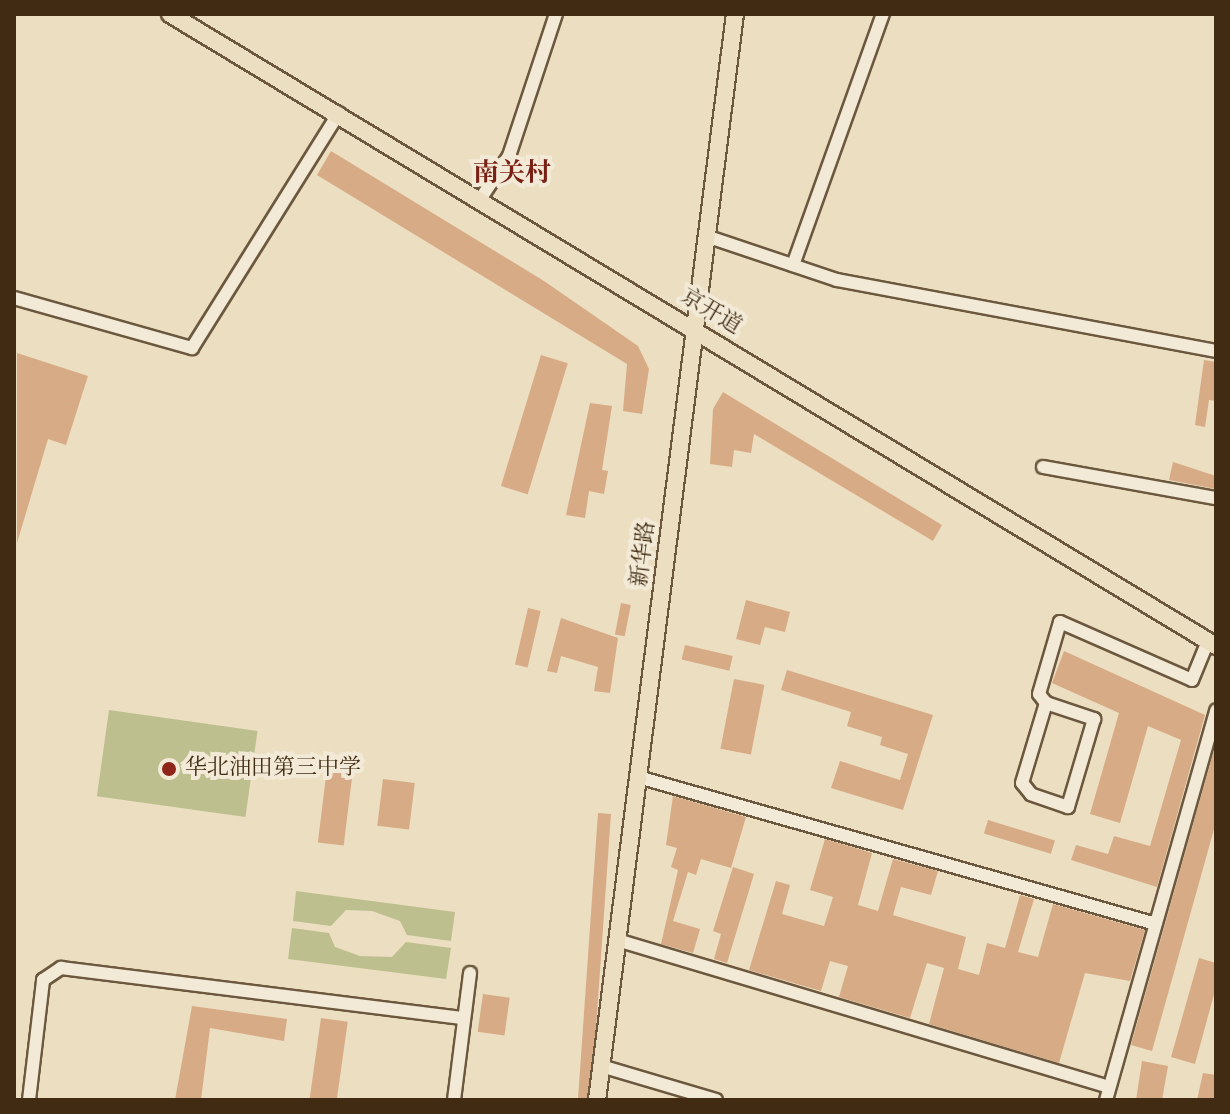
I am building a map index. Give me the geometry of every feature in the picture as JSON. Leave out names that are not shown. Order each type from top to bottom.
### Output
[{"type":"main road","name":"新华路","points":[[597,1100],[735,14]]},
{"type":"main road","name":"京开道","points":[[175,16],[481,198],[1212,643]]},
{"type":"street","points":[[481,198],[509,156],[556,14]]},
{"type":"street","points":[[793,265],[883,14]]},
{"type":"street","points":[[14,298],[192,348],[339,113]]},
{"type":"street","points":[[706,236],[793,265],[964,306],[1216,351]]},
{"type":"street","points":[[1043,467],[1216,498]]},
{"type":"street","points":[[1046,703],[1022,783],[1031,794],[1068,807],[1094,719],[1046,703],[1039,694],[1060,622],[1192,680],[1212,643]]},
{"type":"street","points":[[617,940],[1108,1094],[1216,710]]},
{"type":"street","points":[[638,777],[1156,924]]},
{"type":"street","points":[[29,1100],[43,980],[61,968],[464,1018]]},
{"type":"street","points":[[454,1100],[470,973]]},
{"type":"street","points":[[601,1066],[716,1100]]},
{"type":"green space","points":[[109,710],[258,731],[245,817],[97,796]]},
{"type":"green space","points":[[296,891],[455,912],[451,941],[407,935],[400,921],[372,911],[346,910],[331,926],[293,921]]},
{"type":"green space","points":[[292,928],[329,933],[335,947],[360,956],[392,957],[406,942],[451,948],[446,979],[288,959]]},
{"type":"building","points":[[331,151],[544,281],[638,346],[649,369],[642,414],[623,411],[627,364],[317,175]]},
{"type":"building","points":[[17,353],[88,376],[66,445],[48,439],[17,543]]},
{"type":"building","points":[[541,355],[568,363],[528,494],[501,486]]},
{"type":"building","points":[[1204,360],[1216,362],[1216,401],[1209,400],[1205,427],[1195,425]]},
{"type":"building","points":[[723,392],[942,525],[933,541],[754,434],[751,453],[734,450],[732,467],[710,464],[713,409]]},
{"type":"building","points":[[590,403],[612,406],[602,470],[608,471],[604,494],[589,491],[585,518],[566,515]]},
{"type":"building","points":[[1173,462],[1216,476],[1216,489],[1169,480]]},
{"type":"building","points":[[746,600],[790,612],[785,632],[765,627],[760,645],[736,639]]},
{"type":"building","points":[[621,603],[631,605],[625,636],[615,634]]},
{"type":"building","points":[[528,608],[541,611],[528,667],[515,665]]},
{"type":"building","points":[[561,618],[618,638],[610,693],[594,691],[598,667],[561,656],[557,673],[547,671]]},
{"type":"building","points":[[685,645],[733,656],[729,671],[682,660]]},
{"type":"building","points":[[1064,651],[1205,715],[1157,887],[1071,860],[1076,845],[1108,854],[1114,836],[1150,846],[1181,740],[1148,726],[1120,823],[1090,814],[1119,713],[1052,683]]},
{"type":"building","points":[[787,670],[933,715],[903,810],[831,788],[840,761],[900,780],[908,754],[880,745],[882,737],[847,726],[851,712],[781,690]]},
{"type":"building","points":[[734,679],[764,685],[751,755],[720,749]]},
{"type":"building","points":[[1216,743],[1216,822],[1152,1051],[1131,1045]]},
{"type":"building","points":[[327,768],[353,771],[344,846],[318,842]]},
{"type":"building","points":[[383,779],[415,783],[409,830],[377,826]]},
{"type":"building","points":[[673,796],[746,817],[731,868],[701,859],[696,875],[688,872],[673,921],[700,929],[693,953],[661,944],[678,870],[671,867],[677,848],[666,845]]},
{"type":"building","points":[[598,813],[611,814],[591,1100],[578,1100]]},
{"type":"building","points":[[988,820],[1055,840],[1051,854],[984,833]]},
{"type":"building","points":[[825,839],[872,853],[858,905],[878,911],[893,859],[938,871],[931,895],[901,887],[893,915],[966,937],[958,969],[979,975],[987,943],[1005,948],[1020,895],[1034,899],[1018,952],[1038,957],[1053,904],[1145,930],[1130,981],[1085,973],[1059,1063],[929,1024],[944,968],[927,963],[910,1018],[839,997],[848,966],[830,961],[821,991],[749,970],[776,881],[790,885],[782,914],[824,926],[833,897],[810,890]]},
{"type":"building","points":[[733,867],[754,874],[727,963],[714,959],[721,934],[713,931]]},
{"type":"building","points":[[1199,958],[1216,963],[1216,987],[1195,1064],[1171,1057]]},
{"type":"building","points":[[483,994],[510,998],[504,1035],[478,1032]]},
{"type":"building","points":[[192,1006],[287,1019],[284,1041],[210,1028],[201,1100],[175,1100]]},
{"type":"building","points":[[321,1018],[348,1022],[337,1100],[309,1100]]},
{"type":"building","points":[[1142,1061],[1168,1066],[1162,1100],[1136,1100]]},
{"type":"building","points":[[1203,1073],[1216,1075],[1216,1100],[1197,1100]]},
{"type":"place","name":"华北油田第三中学","points":[[169,769]]},
{"type":"district","name":"南关村","points":[[512,174]]}]
